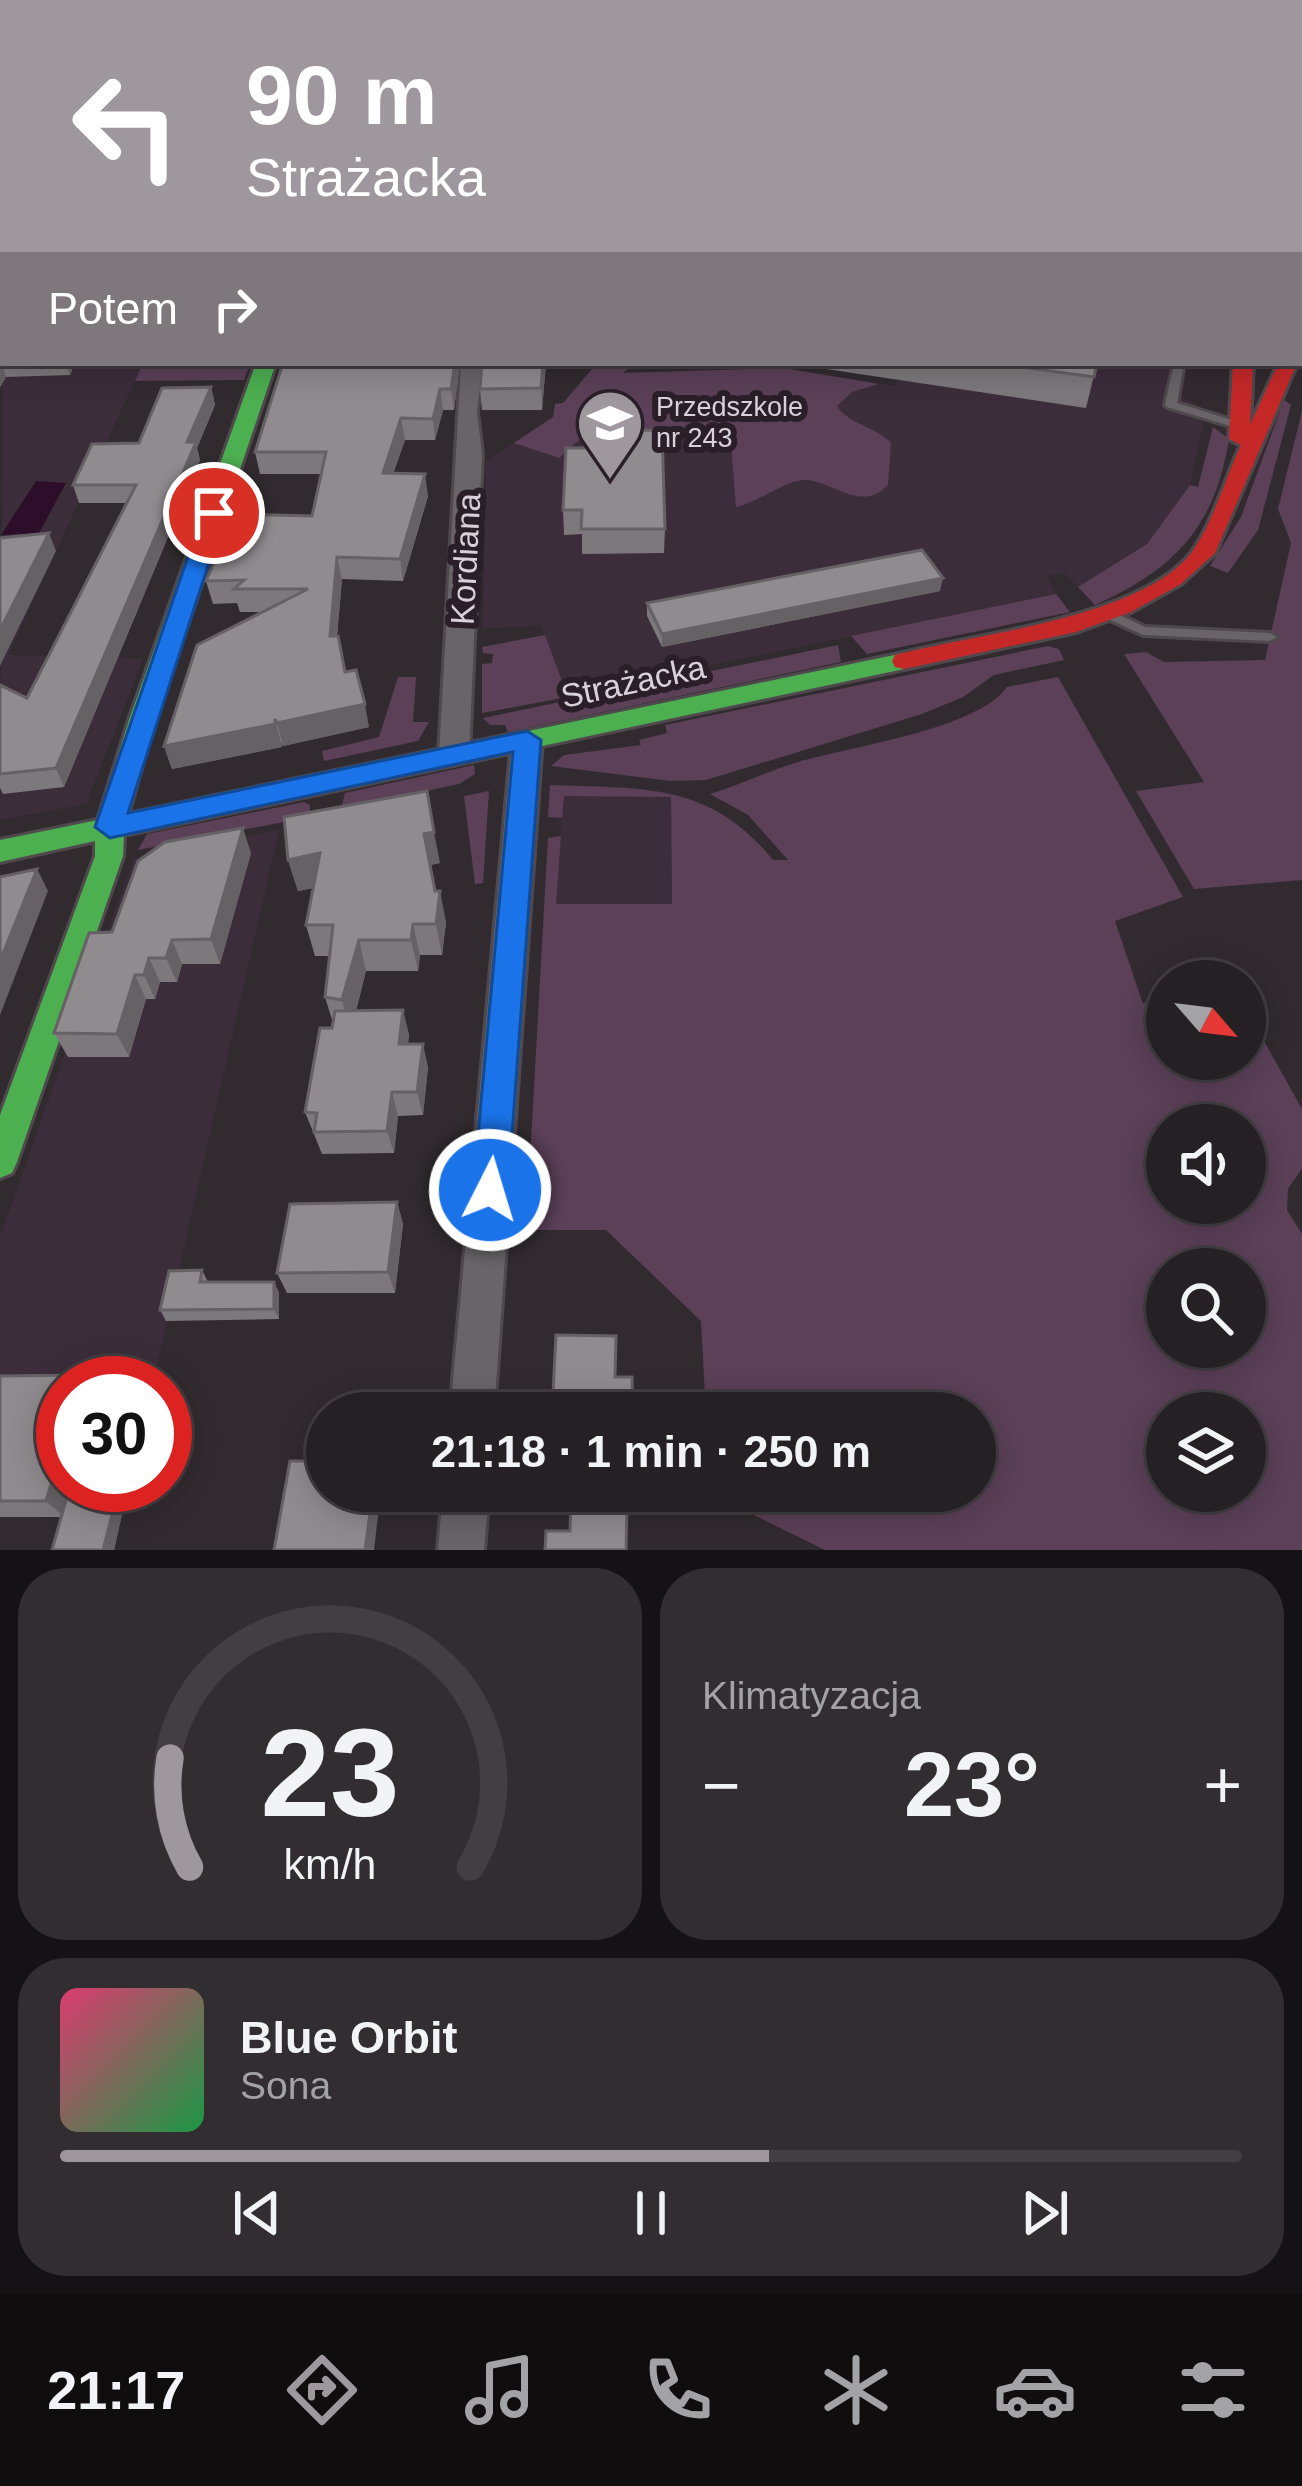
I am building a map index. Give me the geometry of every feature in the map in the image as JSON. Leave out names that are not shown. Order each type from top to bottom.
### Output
[{"type":"street","points":[[0,1162],[110,856],[110,827],[265,366]]},
{"type":"street","name":"Kordiana","points":[[454,755],[472,366]]},
{"type":"street","name":"Strażacka","points":[[0,851],[1109,614],[1180,577],[1204,554],[1230,500],[1250,428],[1247,366]]},
{"type":"street","name":"Strażacka","points":[[1250,428],[1293,367]]},
{"type":"street","points":[[474,1392],[527,740]]},
{"type":"street","points":[[461,1550],[464,1512]]},
{"type":"lane","points":[[1178,366],[1171,405],[1250,428]]},
{"type":"lane","points":[[1109,614],[1143,632],[1270,637]]},
{"type":"shaded area","points":[[2,366],[142,366],[8,655],[143,659],[86,804],[0,820]]},
{"type":"shaded area","points":[[142,366],[249,366],[244,380],[135,381]]},
{"type":"shaded area","points":[[594,366],[632,366],[623,373],[783,368],[879,384],[852,392],[837,406],[891,443],[888,485],[878,493],[859,496],[800,480],[736,507],[731,442],[695,419],[670,450],[611,451],[579,440],[559,458],[514,443],[553,417],[555,404],[563,403]]},
{"type":"shaded area","points":[[904,366],[1187,366],[1182,396],[1206,411],[1190,485],[1147,544],[1078,587],[1064,573],[1047,576],[1056,594],[567,695],[541,625],[483,629],[486,461],[620,373],[783,368],[895,386]]},
{"type":"shaded area","points":[[1284,400],[1291,405],[1258,530],[1228,573],[1210,566],[1241,517]]},
{"type":"shaded area","points":[[1302,411],[1302,880],[1194,889],[1136,791],[1204,782],[1124,654],[1146,652],[1164,662],[1265,660],[1291,543],[1278,509]]},
{"type":"shaded area","points":[[1213,427],[1229,439],[1223,470],[1202,521],[1169,560],[1095,605],[1078,587],[1147,544],[1190,485],[1198,487]]},
{"type":"shaded area","points":[[36,481],[66,483],[39,533],[1,535]]},
{"type":"shaded area","points":[[1056,594],[1070,612],[867,654],[851,636]]},
{"type":"shaded area","points":[[545,635],[568,697],[482,713],[482,664],[492,663],[493,654],[483,653],[482,647]]},
{"type":"shaded area","points":[[838,645],[841,662],[508,732],[505,725],[490,725],[483,718]]},
{"type":"shaded area","points":[[1048,646],[1059,649],[1064,660],[994,675],[963,697],[922,714],[706,780],[671,781],[551,766],[564,755],[641,745],[639,740],[667,733],[665,725]]},
{"type":"shaded area","points":[[398,677],[416,677],[413,722],[429,722],[418,741],[324,761],[322,751],[379,737]]},
{"type":"shaded area","points":[[1058,677],[1183,897],[1115,921],[1143,1004],[1146,1002],[1146,1080],[1266,1080],[1266,1045],[1302,1109],[1302,1168],[1288,1189],[1287,1210],[1302,1234],[1302,1550],[825,1550],[747,1512],[996,1512],[996,1392],[705,1392],[701,1321],[606,1230],[526,1230],[548,838],[561,836],[556,904],[672,904],[671,797],[564,796],[562,818],[548,817],[550,785],[672,794],[724,816],[773,860],[788,860],[748,815],[710,794],[798,762],[942,725],[992,702],[1007,687]]},
{"type":"shaded area","points":[[474,765],[475,774],[459,784],[341,809],[345,793]]},
{"type":"shaded area","points":[[489,791],[483,883],[475,884],[464,796]]},
{"type":"shaded area","points":[[563,796],[671,796],[672,904],[556,904]]},
{"type":"shaded area","points":[[304,802],[310,805],[310,817],[138,850],[147,834]]},
{"type":"shaded area","points":[[279,830],[159,1356],[36,1356],[36,1389],[0,1396],[0,1237],[134,858]]},
{"type":"building","points":[[282,366],[455,366],[451,389],[440,389],[433,419],[401,418],[383,473],[425,474],[400,559],[337,557],[330,636],[338,636],[345,672],[356,670],[365,704],[277,723],[275,719],[275,724],[164,746],[197,645],[308,589],[234,589],[244,580],[206,581],[235,514],[312,516],[326,452],[255,452]]},
{"type":"building","points":[[482,366],[543,366],[541,388],[480,389]]},
{"type":"building","points":[[1015,366],[1096,366],[1094,377]]},
{"type":"building","points":[[211,387],[187,442],[196,442],[56,768],[0,774],[0,685],[27,698],[136,485],[73,485],[92,444],[139,443],[162,388]]},
{"type":"building","points":[[662,430],[665,529],[581,529],[582,510],[563,510],[566,448],[585,448],[586,431]]},
{"type":"building","points":[[49,533],[0,630],[0,538]]},
{"type":"building","points":[[922,550],[943,578],[662,634],[647,603]]},
{"type":"building","points":[[427,791],[434,832],[424,834],[435,891],[440,891],[436,924],[413,924],[411,940],[359,940],[342,1000],[325,997],[333,925],[306,925],[320,853],[288,860],[284,817]]},
{"type":"building","points":[[243,828],[211,939],[172,940],[166,958],[149,958],[144,975],[135,975],[117,1034],[54,1033],[89,933],[112,932],[138,861],[165,842]]},
{"type":"building","points":[[37,869],[0,961],[0,877]]},
{"type":"building","points":[[403,1010],[399,1044],[423,1044],[417,1092],[392,1092],[387,1131],[314,1132],[317,1113],[305,1112],[320,1028],[332,1028],[335,1011]]},
{"type":"building","points":[[397,1202],[388,1272],[277,1273],[290,1204]]},
{"type":"building","points":[[202,1270],[200,1282],[274,1282],[274,1309],[160,1310],[169,1271]]},
{"type":"building","points":[[556,1335],[616,1336],[615,1377],[632,1377],[632,1392],[553,1392]]},
{"type":"building","points":[[0,1376],[36,1376],[36,1501],[0,1501]]},
{"type":"building","points":[[290,1461],[306,1461],[306,1512],[370,1512],[365,1550],[274,1550]]},
{"type":"building","points":[[63,1512],[113,1512],[103,1550],[52,1550]]},
{"type":"building","points":[[571,1512],[627,1512],[626,1550],[545,1550],[546,1531],[570,1531]]},
{"type":"traffic: fast","points":[[0,1162],[109,856],[110,827],[142,720],[265,366]]},
{"type":"traffic: fast","points":[[0,851],[904,661]]},
{"type":"traffic: jam","points":[[1239,439],[1243,366]]},
{"type":"traffic: jam","points":[[904,661],[1067,627],[1123,607],[1173,579],[1204,553],[1285,368]]},
{"type":"place","name":"Przedszkole nr 243","points":[[610,482]]},
{"type":"route","points":[[214,513],[110,827],[527,740],[490,1190]]}]
